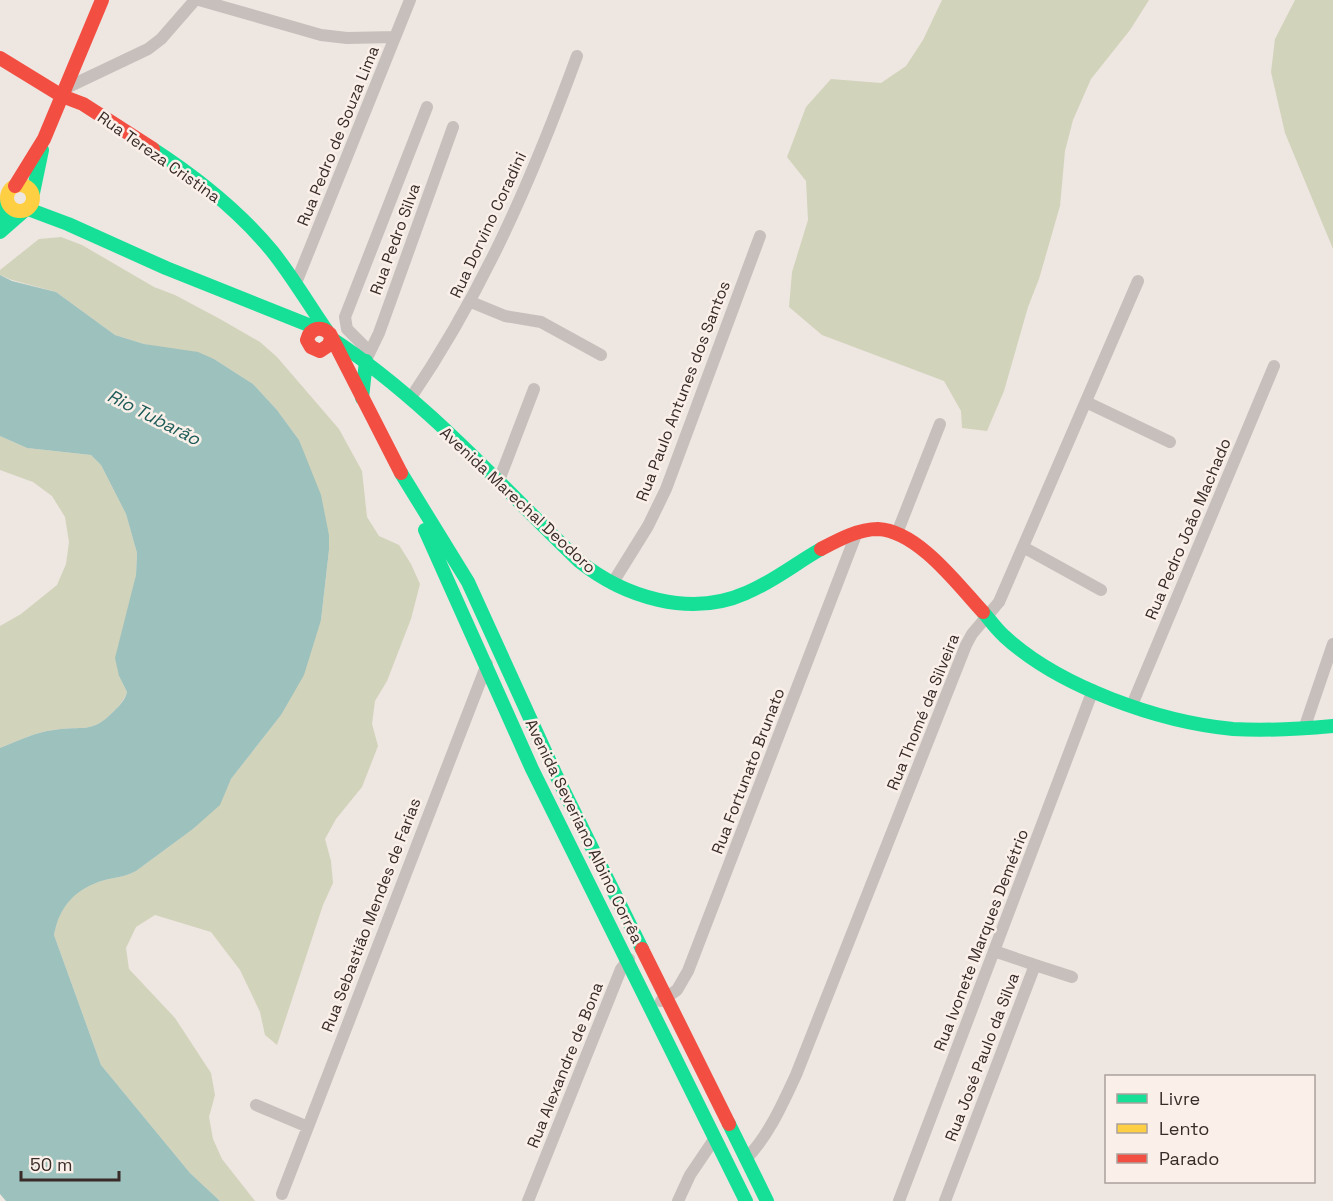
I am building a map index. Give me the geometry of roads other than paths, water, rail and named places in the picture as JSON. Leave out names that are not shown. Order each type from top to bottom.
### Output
[{"type":"main road","points":[[3,229],[30,202],[44,139],[102,0]]},
{"type":"main road","name":"Rua Tereza Cristina","points":[[0,58],[64,92],[199,182],[253,230],[272,251],[296,284],[325,332]]},
{"type":"main road","points":[[3,229],[7,191],[44,139]]},
{"type":"main road","points":[[7,191],[19,184],[27,187],[30,202]]},
{"type":"main road","points":[[7,191],[16,210],[30,202]]},
{"type":"main road","name":"Avenida Marechal Deodoro","points":[[30,202],[68,224],[133,254],[325,332],[366,361],[410,399],[579,561],[612,584],[656,599],[693,603],[721,601],[743,595],[762,586],[813,554],[857,532],[885,529],[897,533],[927,554],[986,618],[1030,657],[1093,690],[1179,720],[1219,727],[1304,729],[1333,726]]},
{"type":"main road","name":"Avenida Marechal Deodoro","points":[[258,304],[311,347]]},
{"type":"main road","points":[[310,332],[325,332],[329,345],[324,350],[317,351],[311,347],[308,336],[310,332]]},
{"type":"main road","name":"Avenida Severiano Albino Corrêa","points":[[325,332],[396,464],[461,569],[567,800],[766,1201]]},
{"type":"main road","name":"Avenida Severiano Albino Corrêa","points":[[311,347],[362,401]]},
{"type":"main road","points":[[362,401],[366,361]]},
{"type":"main road","name":"Avenida Severiano Albino Corrêa","points":[[396,464],[550,807],[746,1201]]},
{"type":"main road","points":[[550,807],[567,800]]},
{"type":"main road","points":[[715,1138],[746,1159]]},
{"type":"street","points":[[64,92],[148,49],[161,39],[197,0],[321,35],[347,38],[395,38]]},
{"type":"street","name":"Rua Pedro de Souza Lima","points":[[296,284],[410,0]]},
{"type":"street","name":"Rua Dorvino Coradini","points":[[410,399],[440,355],[471,302],[528,184],[577,56]]},
{"type":"street","points":[[366,361],[364,346],[346,328],[345,317],[427,107]]},
{"type":"street","name":"Rua Pedro Silva","points":[[366,361],[379,333],[453,127]]},
{"type":"street","name":"Rua Paulo Antunes dos Santos","points":[[612,584],[648,526],[666,489],[760,236]]},
{"type":"street","name":"Rua Thomé da Silveira","points":[[746,1159],[759,1145],[771,1126],[796,1075],[966,645],[972,634],[999,602],[1138,281]]},
{"type":"street","points":[[471,302],[505,316],[542,322],[602,355]]},
{"type":"street","name":"Rua Pedro João Machado","points":[[1132,705],[1274,366]]},
{"type":"street","points":[[498,483],[534,389]]},
{"type":"street","points":[[1086,402],[1170,442]]},
{"type":"street","points":[[897,533],[940,424]]},
{"type":"street","name":"Rua Fortunato Brunato","points":[[649,1007],[677,990],[688,971],[857,532]]},
{"type":"street","points":[[1023,547],[1101,590]]},
{"type":"street","points":[[1304,729],[1333,644]]},
{"type":"street","points":[[485,665],[501,657]]},
{"type":"street","name":"Rua Sebastião Mendes de Farias","points":[[282,1194],[485,665]]},
{"type":"street","name":"Rua Ivonete Marques Demétrio","points":[[899,1201],[1093,690]]},
{"type":"street","points":[[626,960],[642,950]]},
{"type":"street","name":"Rua José Paulo da Silva","points":[[945,1201],[1035,965],[994,951]]},
{"type":"street","name":"Rua Alexandre de Bona","points":[[528,1201],[626,960]]},
{"type":"street","points":[[1035,965],[1072,977]]},
{"type":"street","points":[[256,1105],[308,1127]]},
{"type":"street","points":[[678,1201],[690,1175],[715,1138]]},
{"type":"water","name":"Rio Tubarão","points":[[0,275],[12,281],[56,292],[115,335],[144,344],[198,352],[214,359],[253,384],[277,410],[299,440],[321,495],[329,535],[329,550],[321,620],[304,675],[281,715],[231,779],[220,805],[193,829],[136,871],[95,883],[77,893],[60,915],[54,935],[101,1065],[190,1173],[220,1201],[6,1201],[0,1194],[0,748],[47,731],[92,726],[106,719],[125,698],[127,692],[119,676],[115,658],[136,575],[137,553],[126,514],[101,465],[91,455],[27,448],[0,436]]}]
